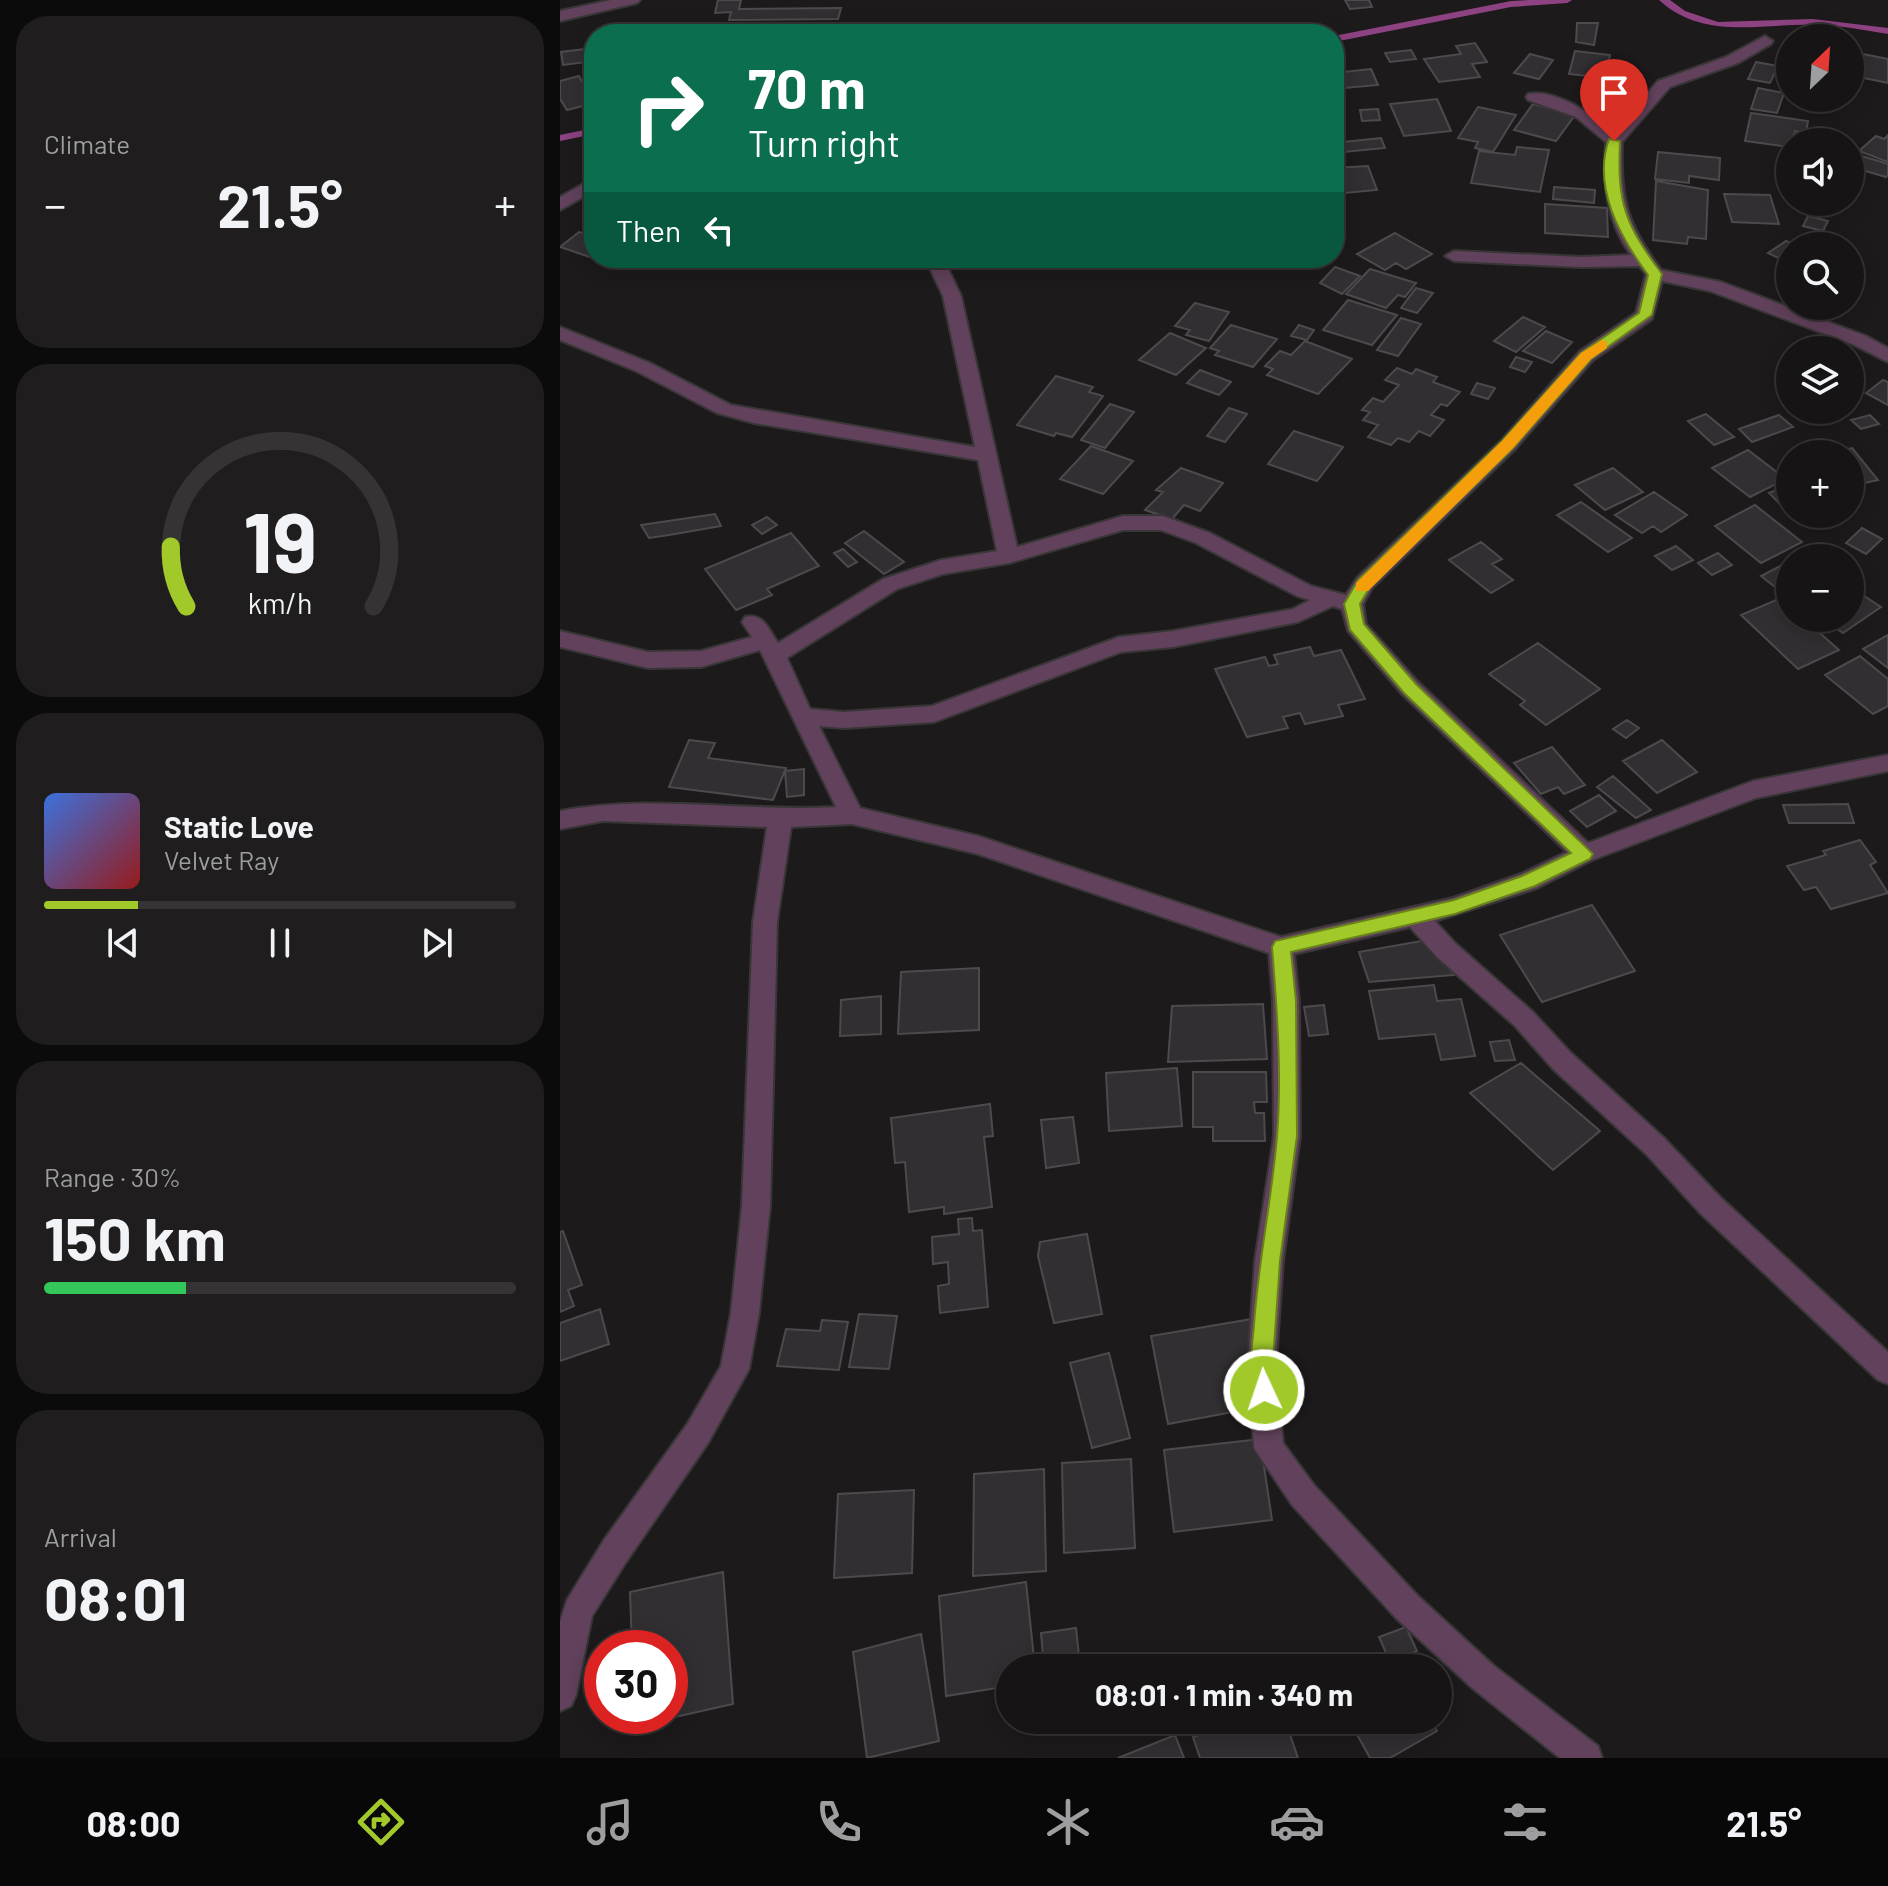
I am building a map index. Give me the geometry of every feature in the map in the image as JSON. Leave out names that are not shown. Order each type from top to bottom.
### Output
[{"type":"street","points":[[560,16],[632,0]]},
{"type":"street","points":[[803,717],[844,720],[934,714],[1119,645],[1173,639],[1298,615],[1342,601],[1508,445],[1586,356],[1645,315],[1650,267],[1633,245],[1617,212],[1612,177],[1614,141],[1664,84],[1732,60],[1765,41]]},
{"type":"street","points":[[1534,97],[1582,113],[1614,141]]},
{"type":"street","points":[[560,205],[584,189]]},
{"type":"street","points":[[1454,256],[1650,267],[1715,286],[1859,340],[1888,356]]},
{"type":"street","points":[[939,268],[952,296],[1009,556]]},
{"type":"street","points":[[560,333],[643,367],[724,409],[754,417],[794,421],[988,455]]},
{"type":"street","points":[[560,639],[648,660],[701,659],[848,608],[890,584],[941,567],[1009,556],[1123,523],[1163,523],[1203,538],[1304,591],[1342,601],[1356,626],[1410,688],[1584,854]]},
{"type":"street","points":[[764,639],[852,815]]},
{"type":"street","points":[[560,820],[603,812],[780,819],[852,815],[978,845],[1281,947],[1455,907],[1529,881],[1584,854],[1753,790],[1888,763]]},
{"type":"street","points":[[560,1695],[578,1611],[615,1551],[698,1433],[735,1369],[745,1313],[756,1206],[765,922],[780,819]]},
{"type":"street","points":[[1415,916],[1446,950],[1524,1019],[1562,1061],[1655,1146],[1710,1205],[1888,1371]]},
{"type":"street","points":[[1281,947],[1286,1001],[1287,1136],[1269,1261],[1262,1361],[1269,1448],[1303,1495],[1407,1607],[1482,1676],[1586,1758]]},
{"type":"building","points":[[718,0],[741,0],[739,9],[841,8],[838,19],[729,20],[731,12],[715,13]]},
{"type":"building","points":[[1345,0],[1369,0],[1372,7],[1350,9]]},
{"type":"building","points":[[1577,23],[1598,23],[1594,45],[1576,42]]},
{"type":"building","points":[[1475,43],[1487,62],[1472,64],[1480,77],[1439,82],[1424,59],[1461,54],[1456,46]]},
{"type":"building","points":[[584,49],[584,62],[563,65],[561,52]]},
{"type":"building","points":[[1411,50],[1416,59],[1390,62],[1385,53]]},
{"type":"building","points":[[1575,51],[1610,55],[1605,78],[1569,74]]},
{"type":"building","points":[[1530,54],[1553,60],[1539,79],[1514,73]]},
{"type":"building","points":[[1864,54],[1888,59],[1888,83],[1864,78]]},
{"type":"building","points":[[1756,62],[1776,66],[1770,83],[1748,79]]},
{"type":"building","points":[[1371,69],[1378,85],[1344,88],[1344,72]]},
{"type":"building","points":[[579,76],[584,85],[584,106],[567,110],[560,99],[560,81]]},
{"type":"building","points":[[1758,88],[1776,91],[1777,113],[1751,109]]},
{"type":"building","points":[[1587,94],[1630,99],[1627,108],[1585,103]]},
{"type":"building","points":[[1437,99],[1451,131],[1404,136],[1390,104]]},
{"type":"building","points":[[1533,104],[1575,115],[1556,141],[1514,130]]},
{"type":"building","points":[[1478,107],[1516,115],[1493,152],[1475,148],[1478,142],[1458,138]]},
{"type":"building","points":[[1378,109],[1380,120],[1362,121],[1360,110]]},
{"type":"building","points":[[1751,113],[1808,121],[1807,128],[1776,128],[1776,145],[1745,141]]},
{"type":"building","points":[[1888,135],[1888,162],[1864,153],[1864,147],[1876,136],[1884,139]]},
{"type":"building","points":[[1381,138],[1385,148],[1344,152],[1344,142]]},
{"type":"building","points":[[1517,147],[1549,150],[1540,192],[1471,183],[1479,151],[1515,155]]},
{"type":"building","points":[[1658,152],[1720,158],[1719,180],[1689,176],[1689,183],[1655,179]]},
{"type":"building","points":[[1864,157],[1888,164],[1886,177],[1864,171]]},
{"type":"building","points":[[1368,166],[1377,190],[1344,193],[1344,167]]},
{"type":"building","points":[[1656,181],[1708,190],[1706,239],[1688,237],[1687,244],[1653,240]]},
{"type":"building","points":[[1554,187],[1595,190],[1594,203],[1553,199]]},
{"type":"building","points":[[1724,194],[1770,195],[1779,224],[1732,222]]},
{"type":"building","points":[[1545,204],[1607,208],[1608,237],[1545,233]]},
{"type":"building","points":[[1808,216],[1828,221],[1823,231],[1803,226]]},
{"type":"building","points":[[579,232],[584,234],[584,255],[560,247]]},
{"type":"building","points":[[1395,233],[1432,254],[1406,269],[1396,263],[1385,270],[1357,254]]},
{"type":"building","points":[[1334,268],[1360,276],[1342,294],[1320,283]]},
{"type":"building","points":[[1370,269],[1416,283],[1405,297],[1398,295],[1386,308],[1346,294]]},
{"type":"building","points":[[1416,288],[1433,293],[1417,313],[1401,308]]},
{"type":"building","points":[[1348,300],[1397,315],[1372,345],[1323,330]]},
{"type":"building","points":[[1195,303],[1229,312],[1209,341],[1186,335],[1190,330],[1175,326]]},
{"type":"building","points":[[1523,317],[1545,327],[1516,352],[1494,341]]},
{"type":"building","points":[[1401,318],[1421,324],[1398,356],[1377,350]]},
{"type":"building","points":[[1231,325],[1277,339],[1253,367],[1215,355],[1219,351],[1210,348]]},
{"type":"building","points":[[1299,325],[1314,330],[1307,340],[1291,336]]},
{"type":"building","points":[[1546,331],[1572,342],[1552,363],[1523,351]]},
{"type":"building","points":[[1170,333],[1206,348],[1176,375],[1139,360]]},
{"type":"building","points":[[1305,341],[1352,359],[1318,394],[1267,375],[1273,369],[1265,366],[1280,351],[1291,355]]},
{"type":"building","points":[[1516,357],[1532,362],[1525,372],[1510,367]]},
{"type":"building","points":[[1397,368],[1412,374],[1416,369],[1437,377],[1433,382],[1460,392],[1447,406],[1441,404],[1431,415],[1444,420],[1430,436],[1419,431],[1409,442],[1398,438],[1391,445],[1368,437],[1378,425],[1363,420],[1370,412],[1362,410],[1373,398],[1383,402],[1399,385],[1385,380]]},
{"type":"building","points":[[1200,370],[1231,382],[1219,395],[1187,383]]},
{"type":"building","points":[[1056,376],[1093,387],[1089,392],[1103,396],[1072,437],[1056,433],[1054,436],[1017,425]]},
{"type":"building","points":[[1883,380],[1888,382],[1888,405],[1866,393]]},
{"type":"building","points":[[1477,383],[1495,388],[1488,399],[1471,394]]},
{"type":"building","points":[[1110,404],[1134,412],[1105,448],[1081,440]]},
{"type":"building","points":[[1229,408],[1247,414],[1225,442],[1207,436]]},
{"type":"building","points":[[1706,414],[1734,437],[1714,445],[1688,421]]},
{"type":"building","points":[[1870,415],[1879,424],[1861,429],[1855,424],[1864,424],[1864,417]]},
{"type":"building","points":[[1776,416],[1776,424],[1793,427],[1752,442],[1739,429]]},
{"type":"building","points":[[1294,431],[1343,447],[1317,481],[1268,464]]},
{"type":"building","points":[[1091,446],[1133,461],[1103,494],[1060,479]]},
{"type":"building","points":[[1748,450],[1776,471],[1776,484],[1750,497],[1712,468]]},
{"type":"building","points":[[1864,463],[1878,480],[1864,483]]},
{"type":"building","points":[[1181,468],[1223,483],[1200,511],[1184,505],[1172,519],[1145,510],[1163,492],[1156,490]]},
{"type":"building","points":[[1613,468],[1643,492],[1605,510],[1575,485]]},
{"type":"building","points":[[1654,492],[1687,515],[1661,532],[1653,526],[1642,533],[1615,515]]},
{"type":"building","points":[[1581,502],[1632,538],[1608,552],[1557,515]]},
{"type":"building","points":[[1755,505],[1776,522],[1776,528],[1784,528],[1802,542],[1776,544],[1776,555],[1761,563],[1715,526]]},
{"type":"building","points":[[715,514],[721,526],[649,538],[641,525]]},
{"type":"building","points":[[767,517],[777,525],[762,534],[752,525]]},
{"type":"building","points":[[1862,528],[1882,539],[1866,554],[1864,544],[1846,543]]},
{"type":"building","points":[[864,531],[904,562],[884,574],[845,543]]},
{"type":"building","points":[[791,533],[819,566],[767,589],[772,595],[736,610],[705,569]]},
{"type":"building","points":[[1481,542],[1502,559],[1492,564],[1513,580],[1491,593],[1449,560]]},
{"type":"building","points":[[1676,546],[1693,560],[1672,570],[1655,556]]},
{"type":"building","points":[[843,549],[857,562],[848,567],[834,553]]},
{"type":"building","points":[[1718,553],[1732,565],[1712,575],[1698,563]]},
{"type":"building","points":[[1776,568],[1776,588],[1761,576]]},
{"type":"building","points":[[1864,596],[1881,607],[1864,619]]},
{"type":"building","points":[[1776,600],[1776,632],[1819,632],[1839,650],[1798,669],[1741,615]]},
{"type":"building","points":[[1888,635],[1888,668],[1863,649]]},
{"type":"building","points":[[1538,643],[1600,689],[1546,725],[1520,705],[1525,701],[1489,674]]},
{"type":"building","points":[[1310,647],[1314,656],[1341,650],[1365,699],[1338,705],[1343,716],[1305,724],[1300,713],[1283,717],[1288,728],[1247,737],[1215,669],[1265,657],[1269,666],[1278,664],[1274,655]]},
{"type":"building","points":[[1860,656],[1888,679],[1888,706],[1873,714],[1825,675]]},
{"type":"building","points":[[1627,720],[1639,728],[1626,738],[1613,729]]},
{"type":"building","points":[[689,740],[715,743],[708,758],[786,768],[773,800],[669,787]]},
{"type":"building","points":[[1662,740],[1697,772],[1657,793],[1623,761]]},
{"type":"building","points":[[1552,747],[1585,785],[1564,794],[1558,787],[1541,794],[1514,763]]},
{"type":"building","points":[[804,769],[804,795],[787,797],[785,771]]},
{"type":"building","points":[[1613,776],[1651,810],[1636,818],[1597,787]]},
{"type":"building","points":[[1599,795],[1616,811],[1587,827],[1570,811]]},
{"type":"building","points":[[1848,804],[1854,823],[1789,823],[1783,805]]},
{"type":"building","points":[[1860,840],[1876,862],[1870,865],[1888,893],[1831,909],[1816,887],[1804,890],[1787,866],[1826,855],[1823,851]]},
{"type":"building","points":[[1592,905],[1635,971],[1542,1002],[1500,935]]},
{"type":"building","points":[[1427,940],[1454,975],[1369,982],[1359,952]]},
{"type":"building","points":[[979,968],[979,1030],[898,1034],[901,972]]},
{"type":"building","points":[[1434,985],[1437,1001],[1461,999],[1475,1056],[1441,1060],[1435,1034],[1379,1039],[1369,991]]},
{"type":"building","points":[[881,996],[881,1034],[840,1036],[841,1000]]},
{"type":"building","points":[[1263,1004],[1267,1059],[1168,1062],[1172,1006]]},
{"type":"building","points":[[1324,1005],[1328,1034],[1309,1036],[1304,1007]]},
{"type":"building","points":[[1509,1040],[1515,1060],[1495,1061],[1490,1042]]},
{"type":"building","points":[[1521,1063],[1600,1131],[1553,1170],[1470,1093]]},
{"type":"building","points":[[1177,1068],[1182,1126],[1109,1131],[1106,1073]]},
{"type":"building","points":[[1193,1072],[1266,1072],[1267,1102],[1254,1102],[1255,1113],[1264,1113],[1265,1141],[1213,1141],[1213,1127],[1193,1127]]},
{"type":"building","points":[[990,1104],[993,1136],[984,1137],[992,1207],[944,1214],[944,1207],[909,1212],[905,1162],[895,1163],[891,1118]]},
{"type":"building","points":[[1073,1117],[1079,1163],[1046,1168],[1041,1120]]},
{"type":"building","points":[[972,1218],[973,1231],[982,1230],[988,1307],[940,1313],[938,1286],[949,1284],[948,1262],[933,1264],[932,1237],[959,1234],[958,1219]]},
{"type":"building","points":[[563,1231],[582,1285],[568,1290],[574,1306],[560,1312],[560,1232]]},
{"type":"building","points":[[1087,1234],[1102,1314],[1054,1323],[1038,1256],[1040,1242]]},
{"type":"building","points":[[600,1309],[609,1344],[560,1361],[560,1323]]},
{"type":"building","points":[[859,1314],[897,1316],[889,1369],[849,1367]]},
{"type":"building","points":[[1258,1318],[1276,1404],[1168,1424],[1151,1336]]},
{"type":"building","points":[[822,1320],[848,1322],[839,1370],[777,1366],[786,1329],[820,1331]]},
{"type":"building","points":[[1109,1353],[1130,1438],[1092,1448],[1070,1363]]},
{"type":"building","points":[[1260,1439],[1272,1520],[1174,1532],[1164,1450]]},
{"type":"building","points":[[1131,1459],[1135,1548],[1064,1553],[1062,1463]]},
{"type":"building","points":[[1044,1469],[1046,1571],[973,1576],[974,1474]]},
{"type":"building","points":[[914,1490],[912,1573],[834,1578],[838,1494]]},
{"type":"building","points":[[723,1572],[733,1704],[688,1714],[688,1630],[631,1630],[630,1592]]},
{"type":"building","points":[[1026,1582],[1034,1654],[996,1654],[996,1688],[946,1696],[939,1596]]},
{"type":"building","points":[[1406,1627],[1417,1651],[1386,1654],[1379,1637]]},
{"type":"building","points":[[1076,1628],[1079,1654],[1043,1654],[1041,1633]]},
{"type":"building","points":[[921,1634],[939,1741],[867,1758],[853,1652]]},
{"type":"building","points":[[1201,1734],[1290,1734],[1298,1758],[1200,1758],[1193,1737]]},
{"type":"building","points":[[1357,1734],[1432,1734],[1390,1758],[1370,1758]]},
{"type":"building","points":[[1175,1735],[1184,1758],[1118,1758]]},
{"type":"waterway","points":[[1344,37],[1511,4],[1567,0]]},
{"type":"waterway","points":[[1664,0],[1682,13],[1718,24],[1813,22],[1888,31]]},
{"type":"waterway","points":[[560,138],[584,133]]},
{"type":"slow traffic","points":[[1362,587],[1508,445],[1586,356],[1602,345]]},
{"type":"route","points":[[1264,1390],[1262,1361],[1269,1261],[1287,1136],[1286,1001],[1281,947],[1455,907],[1529,881],[1584,854],[1410,688],[1356,626],[1352,604],[1364,583],[1508,445],[1586,356],[1645,315],[1655,274],[1633,245],[1617,212],[1612,177],[1614,141]]}]
